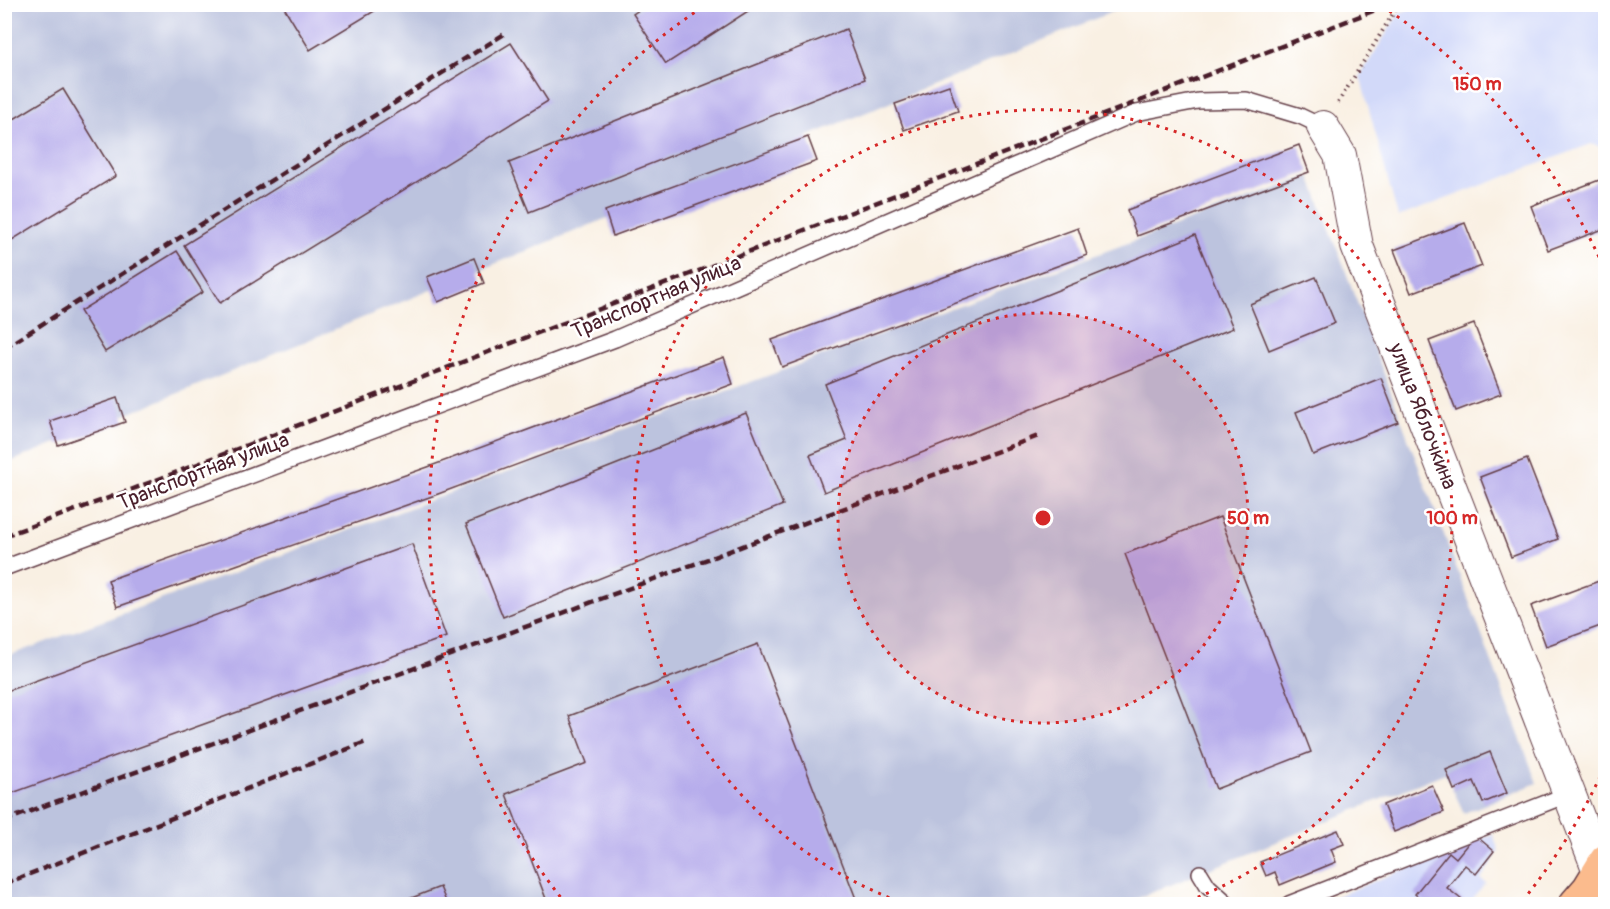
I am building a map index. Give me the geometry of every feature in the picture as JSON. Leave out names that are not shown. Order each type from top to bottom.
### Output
[{"type":"street","name":"улица Яблочкина","points":[[1323,127],[1340,155],[1357,246],[1569,794],[1593,886]]},
{"type":"lane","name":"Транспортная улица","points":[[4,568],[615,339],[1137,113],[1198,101],[1246,100],[1300,116],[1323,127]]},
{"type":"lane","points":[[1289,904],[1569,794]]},
{"type":"lane","points":[[1200,873],[1208,886],[1228,904]]},
{"type":"path","points":[[1323,127],[1399,4]]},
{"type":"shaded area","points":[[1423,4],[1605,5],[1605,148],[1591,144],[1398,217],[1360,76],[1399,13]]},
{"type":"shaded area","points":[[5,5],[1129,5],[5,464]]},
{"type":"shaded area","points":[[1310,176],[1537,783],[1464,813],[1445,773],[1124,904],[5,904],[5,657]]},
{"type":"shaded area","points":[[1493,834],[1499,851],[1481,879],[1486,883],[1469,904],[1317,904]]},
{"type":"building","points":[[282,4],[386,4],[310,50]]},
{"type":"building","points":[[648,4],[759,4],[666,64],[633,14]]},
{"type":"building","points":[[846,29],[865,79],[529,212],[509,163]]},
{"type":"building","points":[[511,43],[548,101],[220,303],[184,245]]},
{"type":"building","points":[[949,85],[958,111],[904,130],[895,104]]},
{"type":"building","points":[[63,89],[116,176],[4,245],[4,125]]},
{"type":"building","points":[[808,137],[817,161],[613,236],[605,211]]},
{"type":"building","points":[[1299,145],[1309,172],[1137,236],[1127,210]]},
{"type":"building","points":[[1602,179],[1606,189],[1606,228],[1548,250],[1531,206]]},
{"type":"building","points":[[1465,223],[1482,266],[1411,293],[1394,250]]},
{"type":"building","points":[[1078,228],[1087,255],[782,367],[772,340]]},
{"type":"building","points":[[1195,235],[1233,328],[824,492],[810,455],[847,440],[825,384]]},
{"type":"building","points":[[177,251],[203,292],[105,352],[80,311]]},
{"type":"building","points":[[474,258],[484,283],[438,302],[427,277]]},
{"type":"building","points":[[1316,277],[1335,323],[1269,350],[1250,304]]},
{"type":"building","points":[[1474,324],[1501,394],[1456,411],[1429,341]]},
{"type":"building","points":[[724,357],[733,384],[438,494],[117,607],[108,580],[428,467]]},
{"type":"building","points":[[1381,378],[1398,422],[1313,455],[1296,412]]},
{"type":"building","points":[[117,398],[125,422],[58,445],[50,421]]},
{"type":"building","points":[[746,413],[783,505],[503,617],[466,524]]},
{"type":"building","points":[[1527,459],[1558,539],[1511,557],[1480,477]]},
{"type":"building","points":[[1220,517],[1311,752],[1216,789],[1125,554]]},
{"type":"building","points":[[412,544],[446,637],[4,796],[4,692]]},
{"type":"building","points":[[1599,581],[1606,597],[1606,624],[1546,646],[1531,606]]},
{"type":"building","points":[[758,644],[858,904],[548,904],[506,794],[587,763],[569,716]]},
{"type":"building","points":[[1490,752],[1507,793],[1483,803],[1474,781],[1454,790],[1446,770]]},
{"type":"building","points":[[1432,785],[1444,812],[1394,832],[1383,805]]},
{"type":"building","points":[[1338,830],[1344,844],[1331,849],[1336,862],[1280,885],[1275,872],[1266,876],[1260,862]]},
{"type":"building","points":[[1475,835],[1494,851],[1476,874],[1465,865],[1447,888],[1467,904],[1428,904],[1415,894],[1449,852],[1456,858]]},
{"type":"building","points":[[440,887],[447,904],[396,904]]},
{"type":"railway","points":[[4,536],[133,489],[1391,4]]},
{"type":"railway","points":[[4,348],[506,33]]},
{"type":"railway","points":[[4,821],[1041,435]]},
{"type":"railway","points":[[4,884],[366,742]]}]
